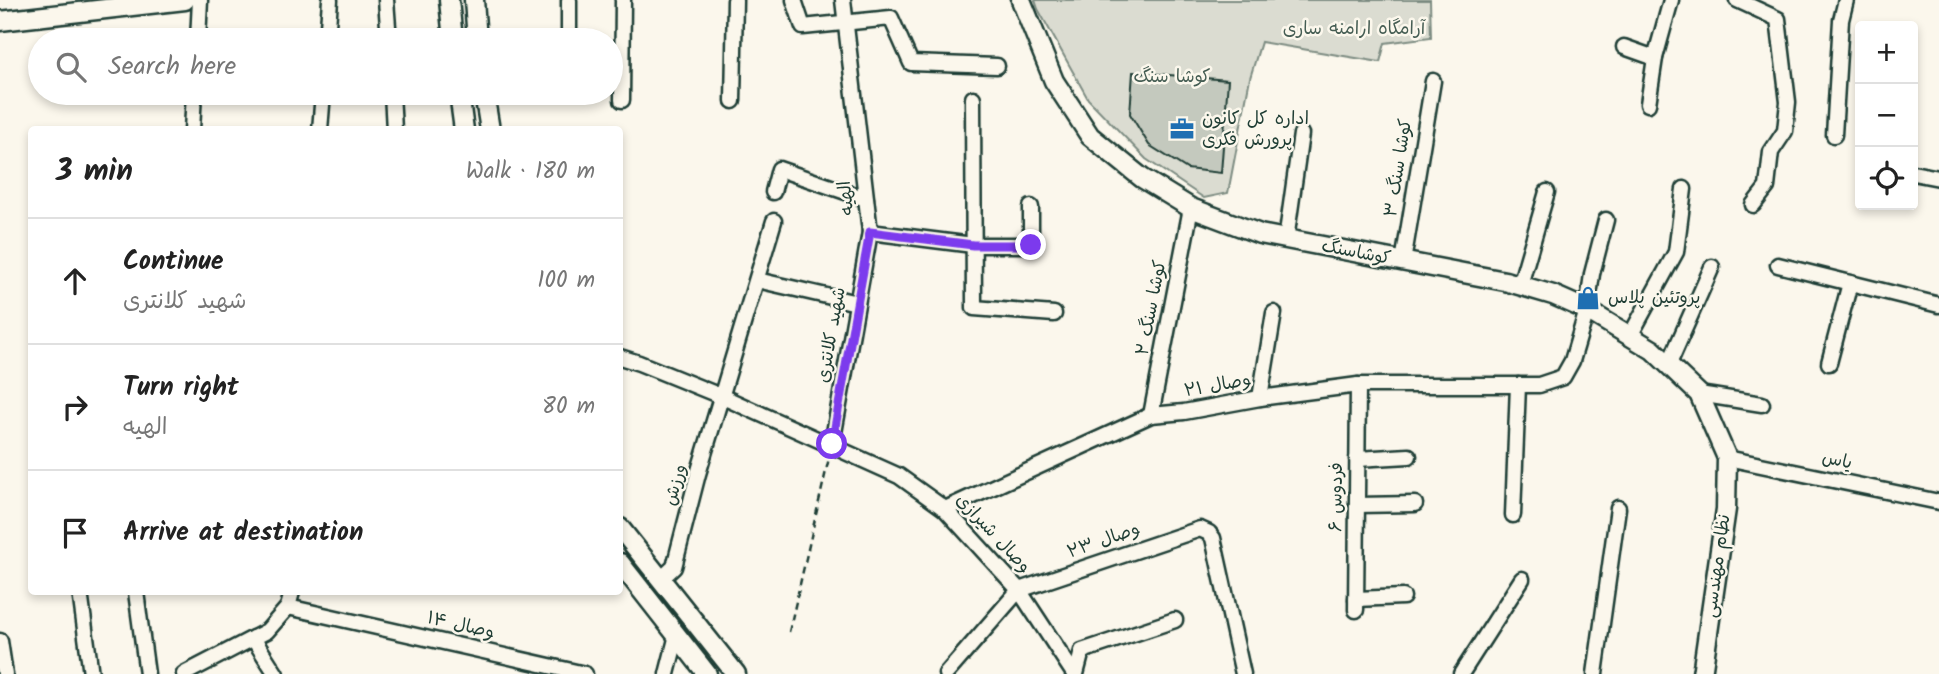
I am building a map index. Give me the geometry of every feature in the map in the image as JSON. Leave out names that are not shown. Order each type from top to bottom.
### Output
[{"type":"main road","points":[[0,21],[184,0]]},
{"type":"main road","points":[[449,0],[452,28]]},
{"type":"main road","points":[[474,0],[476,28]]},
{"type":"main road","name":"کوشاسنگ","points":[[1021,0],[1054,82],[1090,136],[1142,178],[1191,208],[1260,234],[1520,285],[1553,295],[1587,310],[1653,350],[1699,394],[1727,457]]},
{"type":"main road","points":[[461,105],[463,126]]},
{"type":"main road","points":[[486,105],[488,126]]},
{"type":"main road","name":"نظام مهندسی","points":[[1702,674],[1726,509],[1727,457]]},
{"type":"main road","points":[[623,532],[736,674]]},
{"type":"main road","points":[[623,567],[707,674]]},
{"type":"street","points":[[199,28],[200,0]]},
{"type":"street","points":[[328,28],[330,0]]},
{"type":"street","points":[[386,0],[388,28]]},
{"type":"street","points":[[569,0],[569,28]]},
{"type":"street","points":[[623,0],[623,28]]},
{"type":"street","points":[[733,101],[735,0]]},
{"type":"street","points":[[794,0],[803,27],[891,18],[911,63],[997,66]]},
{"type":"street","name":"الهیه","points":[[843,0],[870,232],[973,245],[1031,245],[1031,207]]},
{"type":"street","points":[[1647,104],[1655,58],[1671,0]]},
{"type":"street","points":[[1737,0],[1777,19],[1788,102],[1785,131],[1771,152],[1767,187],[1753,205]]},
{"type":"street","points":[[1834,135],[1841,20],[1846,0]]},
{"type":"street","points":[[1624,47],[1655,58]]},
{"type":"street","name":"کوشا سنگ ۳","points":[[1403,262],[1433,80]]},
{"type":"street","points":[[973,98],[974,308],[1054,314]]},
{"type":"street","points":[[192,126],[193,105]]},
{"type":"street","points":[[320,126],[322,105]]},
{"type":"street","points":[[392,105],[394,126]]},
{"type":"street","points":[[1286,240],[1301,134]]},
{"type":"street","points":[[773,192],[779,169],[866,199]]},
{"type":"street","points":[[1918,174],[1939,178]]},
{"type":"street","points":[[1630,336],[1676,252],[1684,189]]},
{"type":"street","points":[[1520,285],[1547,192]]},
{"type":"street","name":"کوشا سنگ ۲","points":[[1151,415],[1191,208]]},
{"type":"street","points":[[1587,310],[1592,274],[1606,220]]},
{"type":"street","name":"ورزش","points":[[660,580],[674,567],[698,474],[774,221]]},
{"type":"street","name":"شهید کلانتری","points":[[832,444],[870,232]]},
{"type":"street","points":[[1778,265],[1939,305]]},
{"type":"street","points":[[1669,364],[1712,267]]},
{"type":"street","points":[[757,280],[857,303]]},
{"type":"street","points":[[1829,363],[1850,283]]},
{"type":"street","name":"وصال ۲۱","points":[[945,509],[1151,415],[1358,385],[1539,385],[1563,377],[1572,361],[1587,310]]},
{"type":"street","points":[[1260,398],[1275,313]]},
{"type":"street","name":"وصال شیرازی","points":[[623,358],[723,397],[899,476],[945,509],[1019,590],[1075,674]]},
{"type":"street","name":"فردوس ۶","points":[[1358,385],[1356,605],[1403,597]]},
{"type":"street","points":[[1513,515],[1518,385]]},
{"type":"street","points":[[1699,394],[1762,404]]},
{"type":"street","points":[[1357,459],[1409,456]]},
{"type":"street","name":"یاس","points":[[1727,457],[1939,502]]},
{"type":"street","points":[[1357,505],[1415,504]]},
{"type":"street","points":[[1595,674],[1618,508]]},
{"type":"street","name":"وصال ۲۳","points":[[1019,590],[1200,529],[1213,538],[1243,674]]},
{"type":"street","points":[[1461,674],[1522,579]]},
{"type":"street","points":[[946,674],[1019,590]]},
{"type":"street","points":[[80,595],[91,674]]},
{"type":"street","points":[[136,595],[147,674]]},
{"type":"street","points":[[184,674],[267,631],[288,607],[291,595]]},
{"type":"street","name":"وصال ۱۴","points":[[288,607],[585,674]]},
{"type":"street","points":[[1075,674],[1082,651],[1175,620]]},
{"type":"street","points":[[667,674],[677,635]]},
{"type":"street","points":[[253,638],[275,674]]},
{"type":"street","points":[[0,641],[5,674]]},
{"type":"path","points":[[789,632],[832,444]]},
{"type":"green space","name":"کوشا سنگ","points":[[1035,0],[1430,0],[1431,37],[1385,43],[1380,62],[1261,42],[1250,78],[1228,193],[1204,198],[1146,159],[1088,99]]},
{"type":"building","name":"اداره کل کانون پرورش فکری","points":[[1133,72],[1228,80],[1221,173],[1187,169],[1149,145],[1130,114]]},
{"type":"place","name":"اداره کل کانون پرورش فکری","points":[[1182,129]]},
{"type":"place","name":"پروتئین پلاس","points":[[1588,298]]},
{"type":"route","points":[[832,444],[870,232],[973,245],[1031,245]]},
{"type":"park label","name":"آرامگاه ارامنه ساری","points":[[1354,29]]}]
